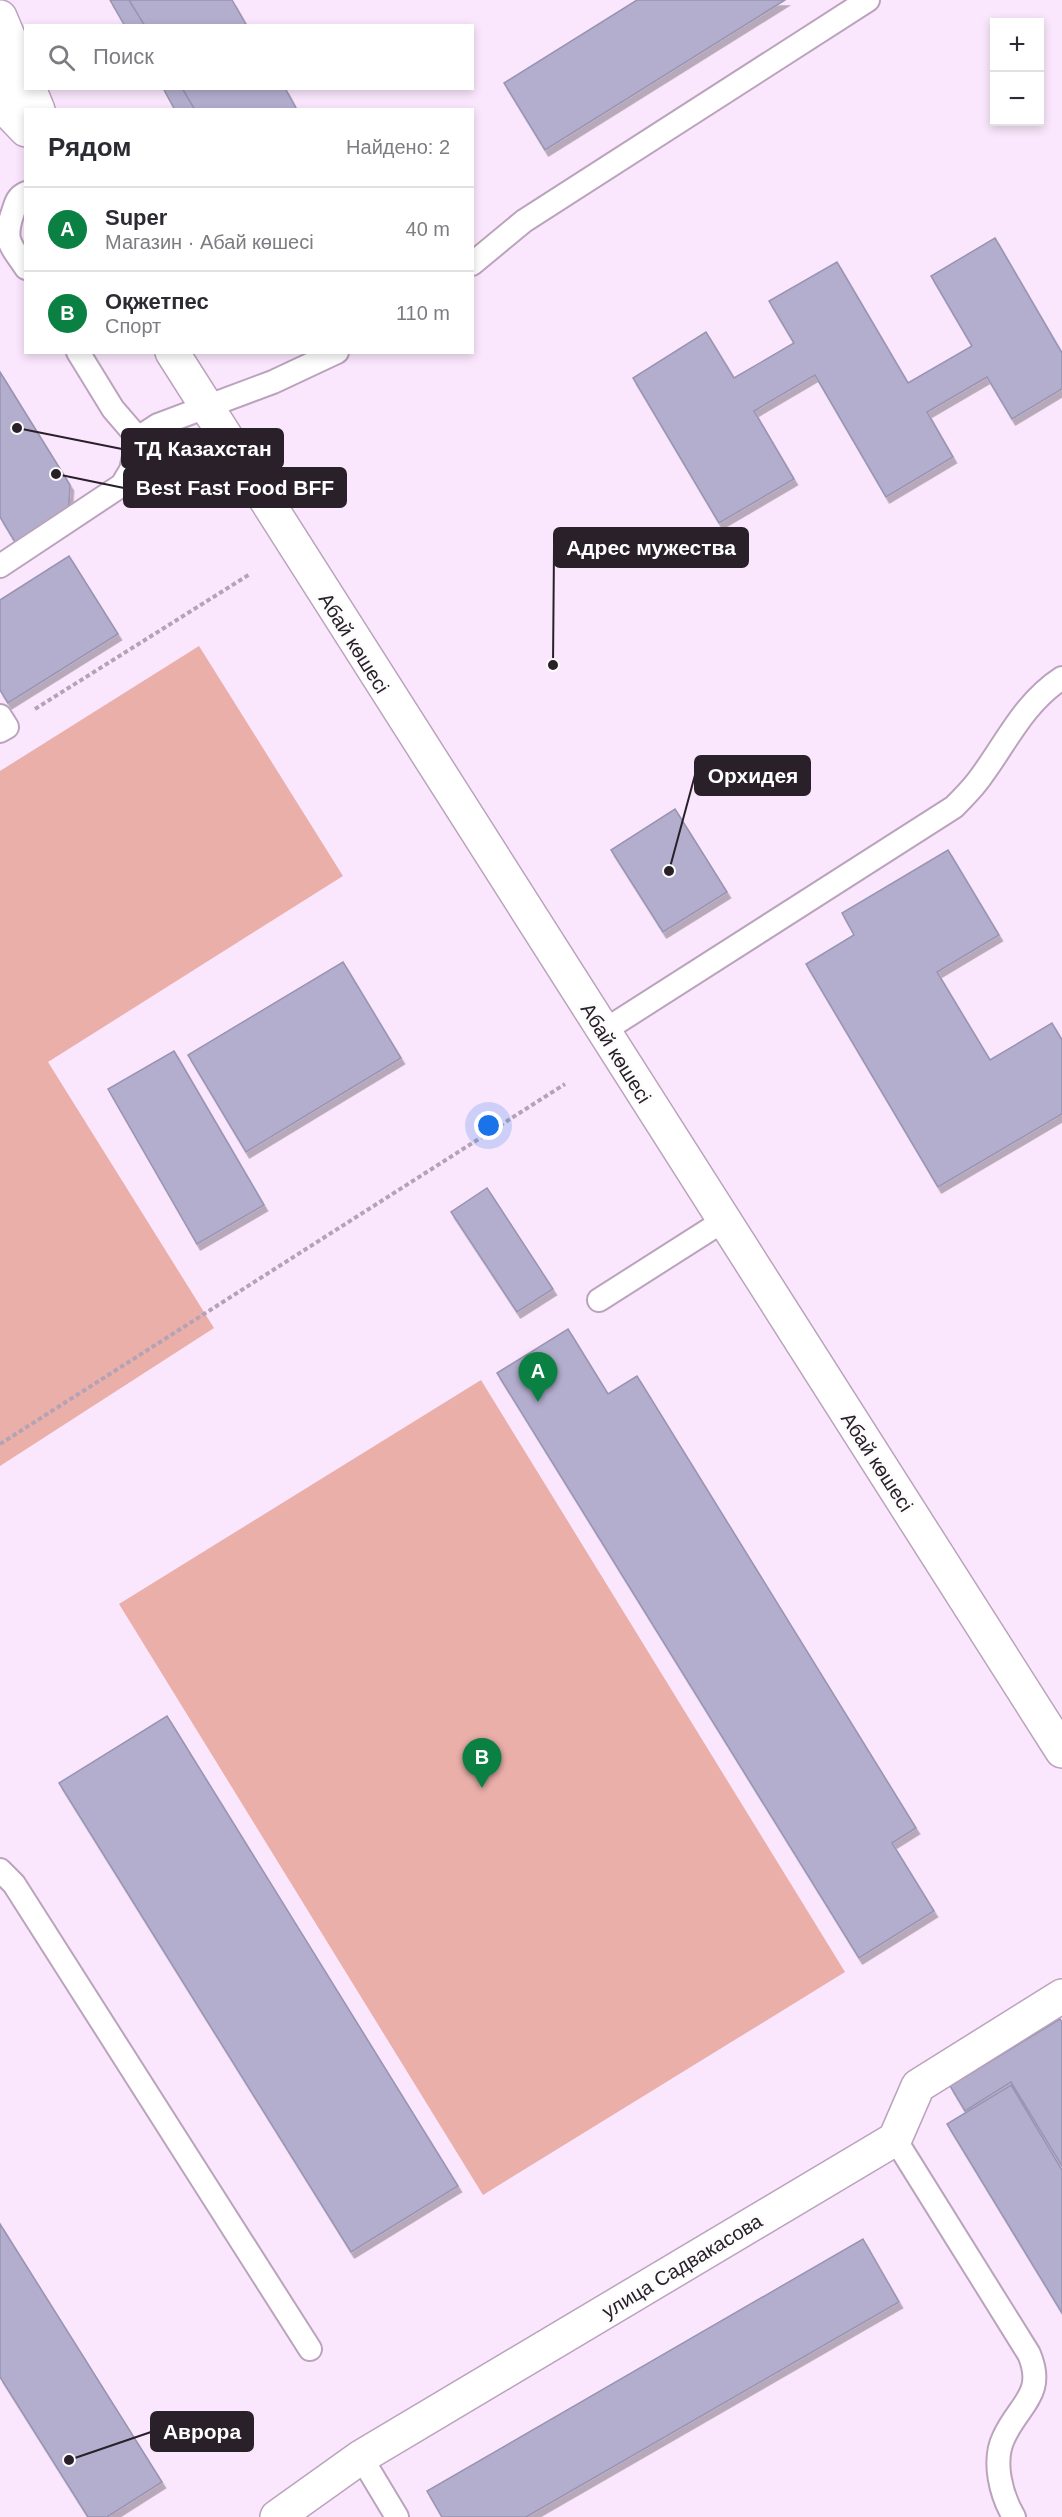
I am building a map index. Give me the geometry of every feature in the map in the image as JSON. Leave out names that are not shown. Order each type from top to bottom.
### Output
[{"type":"main road","points":[[0,17],[24,74]]},
{"type":"main road","points":[[0,68],[25,108]]},
{"type":"main road","points":[[30,90],[37,108]]},
{"type":"main road","points":[[0,103],[24,128]]},
{"type":"main road","name":"Абай көшесі","points":[[173,354],[602,1032],[1062,1751]]},
{"type":"main road","points":[[895,2139],[918,2086],[1062,1996]]},
{"type":"main road","name":"улица Садвакасова","points":[[277,2517],[361,2457],[895,2139]]},
{"type":"lane","points":[[474,262],[524,222],[868,0]]},
{"type":"lane","points":[[24,194],[19,197],[7,230],[8,240],[24,265]]},
{"type":"lane","points":[[79,354],[112,409],[138,438]]},
{"type":"lane","points":[[0,566],[122,485],[131,470],[138,438],[158,424],[273,382],[333,354]]},
{"type":"lane","points":[[602,1032],[954,807],[977,782],[1028,708],[1048,687],[1062,678]]},
{"type":"lane","points":[[598,1300],[723,1221]]},
{"type":"lane","points":[[0,1870],[14,1884],[310,2349]]},
{"type":"lane","points":[[895,2139],[1034,2365],[1036,2379],[1032,2394],[1002,2439],[998,2460],[1000,2481],[1014,2517]]},
{"type":"lane","points":[[361,2457],[397,2517]]},
{"type":"path","points":[[2,725],[250,574]]},
{"type":"path","points":[[0,1444],[565,1084]]},
{"type":"shaded area","points":[[199,646],[343,876],[48,1062],[214,1328],[0,1466],[0,771]]},
{"type":"shaded area","points":[[481,1380],[845,1972],[483,2195],[119,1604]]},
{"type":"building","points":[[110,0],[129,0],[144,24],[124,24]]},
{"type":"building","points":[[129,0],[232,0],[246,24],[144,24]]},
{"type":"building","points":[[637,0],[785,0],[545,150],[504,83]]},
{"type":"building","points":[[164,90],[183,90],[194,108],[174,108]]},
{"type":"building","points":[[183,90],[286,90],[296,108],[194,108]]},
{"type":"building","points":[[995,238],[1062,353],[1062,389],[1012,419],[987,377],[927,412],[953,457],[886,497],[815,375],[754,411],[794,479],[719,523],[633,378],[706,332],[734,378],[794,343],[769,301],[837,262],[908,383],[972,346],[931,276]]},
{"type":"building","points":[[0,372],[70,485],[69,504],[61,519],[18,547],[0,517]]},
{"type":"building","points":[[69,556],[118,634],[8,703],[0,690],[0,600]]},
{"type":"building","points":[[675,809],[727,892],[663,932],[611,850]]},
{"type":"building","points":[[948,850],[999,935],[937,972],[990,1060],[1052,1023],[1062,1040],[1062,1114],[938,1187],[806,964],[854,935],[842,913]]},
{"type":"building","points":[[343,962],[401,1058],[246,1152],[188,1055]]},
{"type":"building","points":[[174,1051],[264,1205],[197,1244],[108,1089]]},
{"type":"building","points":[[487,1188],[553,1289],[517,1312],[451,1212]]},
{"type":"building","points":[[568,1329],[608,1394],[637,1376],[916,1828],[892,1843],[934,1911],[859,1958],[497,1373]]},
{"type":"building","points":[[167,1716],[458,2186],[351,2252],[59,1783]]},
{"type":"building","points":[[1060,2019],[1062,2022],[1062,2166],[1011,2082],[965,2111],[950,2086]]},
{"type":"building","points":[[1011,2085],[1062,2170],[1062,2313],[947,2124]]},
{"type":"building","points":[[0,2224],[162,2482],[107,2517],[88,2517],[0,2377]]},
{"type":"building","points":[[863,2239],[899,2302],[526,2517],[442,2517],[427,2491]]},
{"type":"place","name":"ТД Казахстан","points":[[17,428]]},
{"type":"place","name":"Best Fast Food BFF","points":[[56,474]]},
{"type":"place","name":"Адрес мужества","points":[[553,665]]},
{"type":"place","name":"Орхидея","points":[[669,871]]},
{"type":"place","name":"Super","points":[[538,1402]]},
{"type":"place","name":"Оқжетпес","points":[[482,1788]]},
{"type":"place","name":"Аврора","points":[[69,2460]]}]
